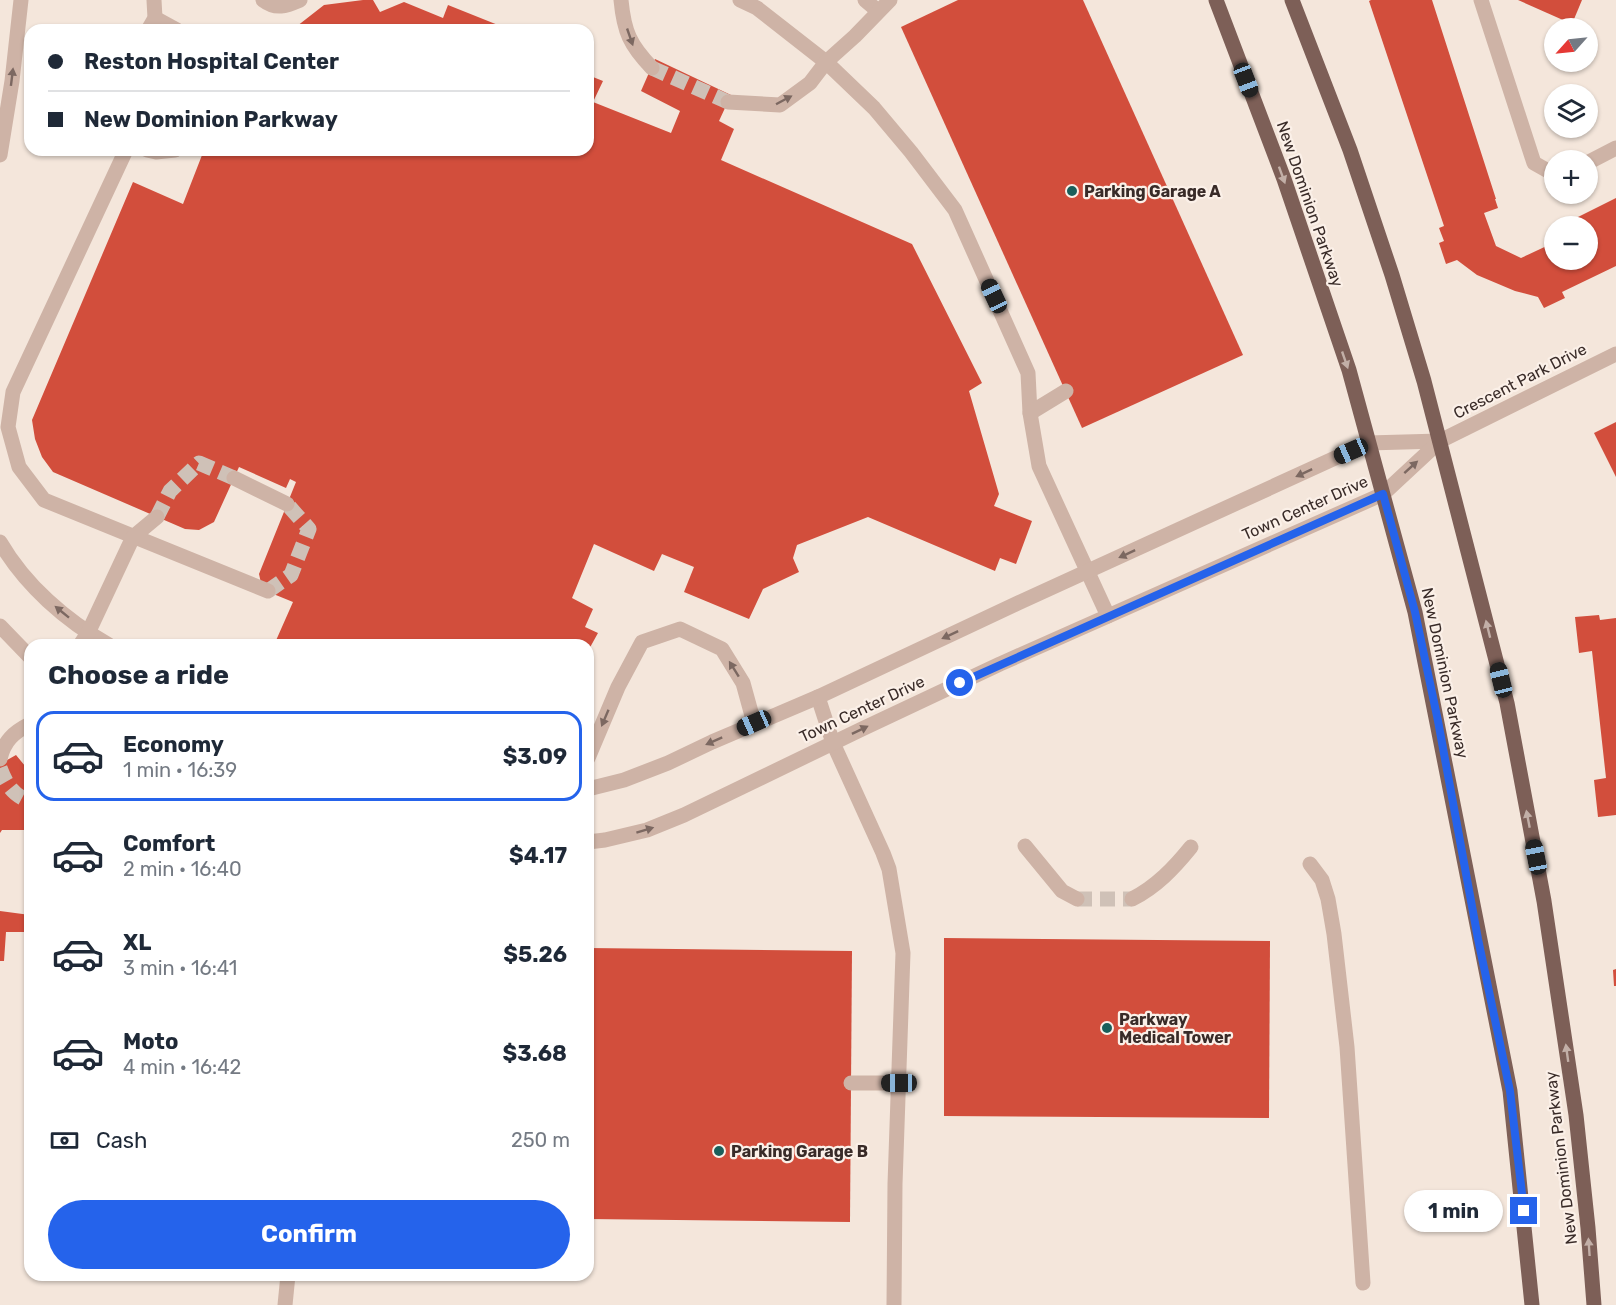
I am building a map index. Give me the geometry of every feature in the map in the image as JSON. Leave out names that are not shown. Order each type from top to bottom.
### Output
[{"type":"main road","name":"New Dominion Parkway","points":[[1216,0],[1284,179],[1349,370],[1419,634],[1510,1091],[1532,1305]]},
{"type":"main road","name":"New Dominion Parkway","points":[[1292,0],[1350,150],[1389,265],[1424,381],[1507,703],[1544,901],[1576,1115],[1588,1228],[1593,1305]]},
{"type":"street","points":[[0,155],[12,81],[21,0]]},
{"type":"street","points":[[152,24],[154,0]]},
{"type":"street","points":[[263,0],[277,7],[287,6],[300,0]]},
{"type":"street","points":[[621,0],[623,18],[633,48],[652,68]]},
{"type":"street","points":[[740,0],[757,8],[826,62],[874,108],[955,210],[1028,374],[1030,413],[1039,466],[1108,615]]},
{"type":"street","points":[[728,102],[780,105],[810,83],[826,62],[884,5],[865,0]]},
{"type":"street","points":[[1481,0],[1534,163],[1544,169]]},
{"type":"street","points":[[1598,157],[1616,148]]},
{"type":"street","points":[[123,156],[12,392],[8,427],[19,467],[44,500],[268,591]]},
{"type":"street","name":"Crescent Park Drive","points":[[1440,441],[1616,354]]},
{"type":"street","points":[[1030,413],[1066,391]]},
{"type":"street","name":"Town Center Drive","points":[[594,788],[624,780],[657,767],[754,723],[818,698],[1368,443],[1440,441]]},
{"type":"street","name":"Town Center Drive","points":[[594,841],[647,830],[684,815],[1108,615],[1383,494],[1440,441]]},
{"type":"street","points":[[234,478],[287,504]]},
{"type":"street","points":[[87,639],[133,537],[157,517]]},
{"type":"street","points":[[0,543],[10,560],[27,580],[84,639]]},
{"type":"street","points":[[0,626],[24,651]]},
{"type":"street","points":[[594,744],[618,687],[642,642],[680,629],[722,649],[743,683],[754,723]]},
{"type":"street","points":[[818,698],[833,743],[883,853],[903,953],[894,1305]]},
{"type":"street","points":[[0,759],[7,741],[17,730],[24,727]]},
{"type":"street","points":[[1025,846],[1062,891],[1077,899]]},
{"type":"street","points":[[1132,899],[1152,887],[1176,866],[1191,847]]},
{"type":"street","points":[[1310,864],[1322,880],[1334,934],[1347,1047],[1363,1283]]},
{"type":"street","points":[[851,1083],[899,1083]]},
{"type":"street","points":[[285,1305],[287,1281]]},
{"type":"building","points":[[373,0],[380,12],[404,2],[443,18],[448,5],[496,24],[300,24],[324,5]]},
{"type":"building","name":"Parking Garage A","points":[[958,0],[1083,0],[1243,355],[1082,428],[901,27]]},
{"type":"building","points":[[1432,0],[1496,199],[1498,208],[1484,213],[1496,246],[1521,258],[1544,247],[1544,270],[1598,270],[1598,216],[1580,216],[1616,198],[1616,266],[1562,292],[1565,298],[1544,308],[1538,297],[1515,291],[1477,275],[1457,260],[1446,264],[1439,243],[1444,241],[1439,228],[1444,226],[1369,1]]},
{"type":"building","points":[[1518,0],[1582,0],[1574,18],[1558,18]]},
{"type":"building","points":[[655,59],[731,95],[719,121],[734,129],[721,160],[912,244],[982,383],[969,391],[999,494],[994,506],[1032,521],[1016,564],[1000,558],[995,571],[868,517],[797,545],[793,558],[799,572],[763,589],[749,619],[684,592],[694,567],[662,554],[654,571],[594,544],[572,598],[593,609],[585,627],[598,633],[594,640],[277,639],[293,602],[266,591],[259,574],[296,482],[290,479],[286,488],[239,467],[214,522],[199,530],[185,529],[53,472],[42,457],[35,439],[32,420],[133,182],[183,204],[202,156],[594,156],[594,102],[671,133],[680,111],[641,91]]},
{"type":"building","points":[[594,77],[603,81],[594,100]]},
{"type":"building","points":[[1616,422],[1616,477],[1594,433]]},
{"type":"building","points":[[1599,615],[1600,620],[1616,618],[1616,815],[1598,817],[1594,780],[1606,778],[1592,651],[1579,653],[1575,617]]},
{"type":"building","points":[[16,755],[24,765],[24,830],[2,830],[0,833],[0,764]]},
{"type":"building","points":[[0,911],[24,914],[24,932],[6,932],[4,961],[0,961]]},
{"type":"building","name":"Parkway Medical Tower","points":[[944,938],[1270,941],[1269,1118],[944,1116]]},
{"type":"building","name":"Parking Garage B","points":[[594,948],[852,951],[850,1222],[594,1219]]},
{"type":"building","points":[[1616,969],[1616,986],[1614,986],[1613,970]]},
{"type":"tunnel","points":[[652,68],[728,102]]},
{"type":"tunnel","points":[[157,517],[170,491],[199,463],[234,478]]},
{"type":"tunnel","points":[[268,591],[291,575],[309,529],[287,504]]},
{"type":"tunnel","points":[[0,768],[11,789],[24,799]]},
{"type":"tunnel","points":[[1077,899],[1132,899]]},
{"type":"place","name":"Parking Garage A","points":[[1072,191]]},
{"type":"place","name":"Parkway Medical Tower","points":[[1107,1028]]},
{"type":"place","name":"Parking Garage B","points":[[719,1151]]},
{"type":"route","points":[[960,683],[1383,494],[1415,612],[1438,721],[1478,939],[1510,1091],[1524,1211]]}]
